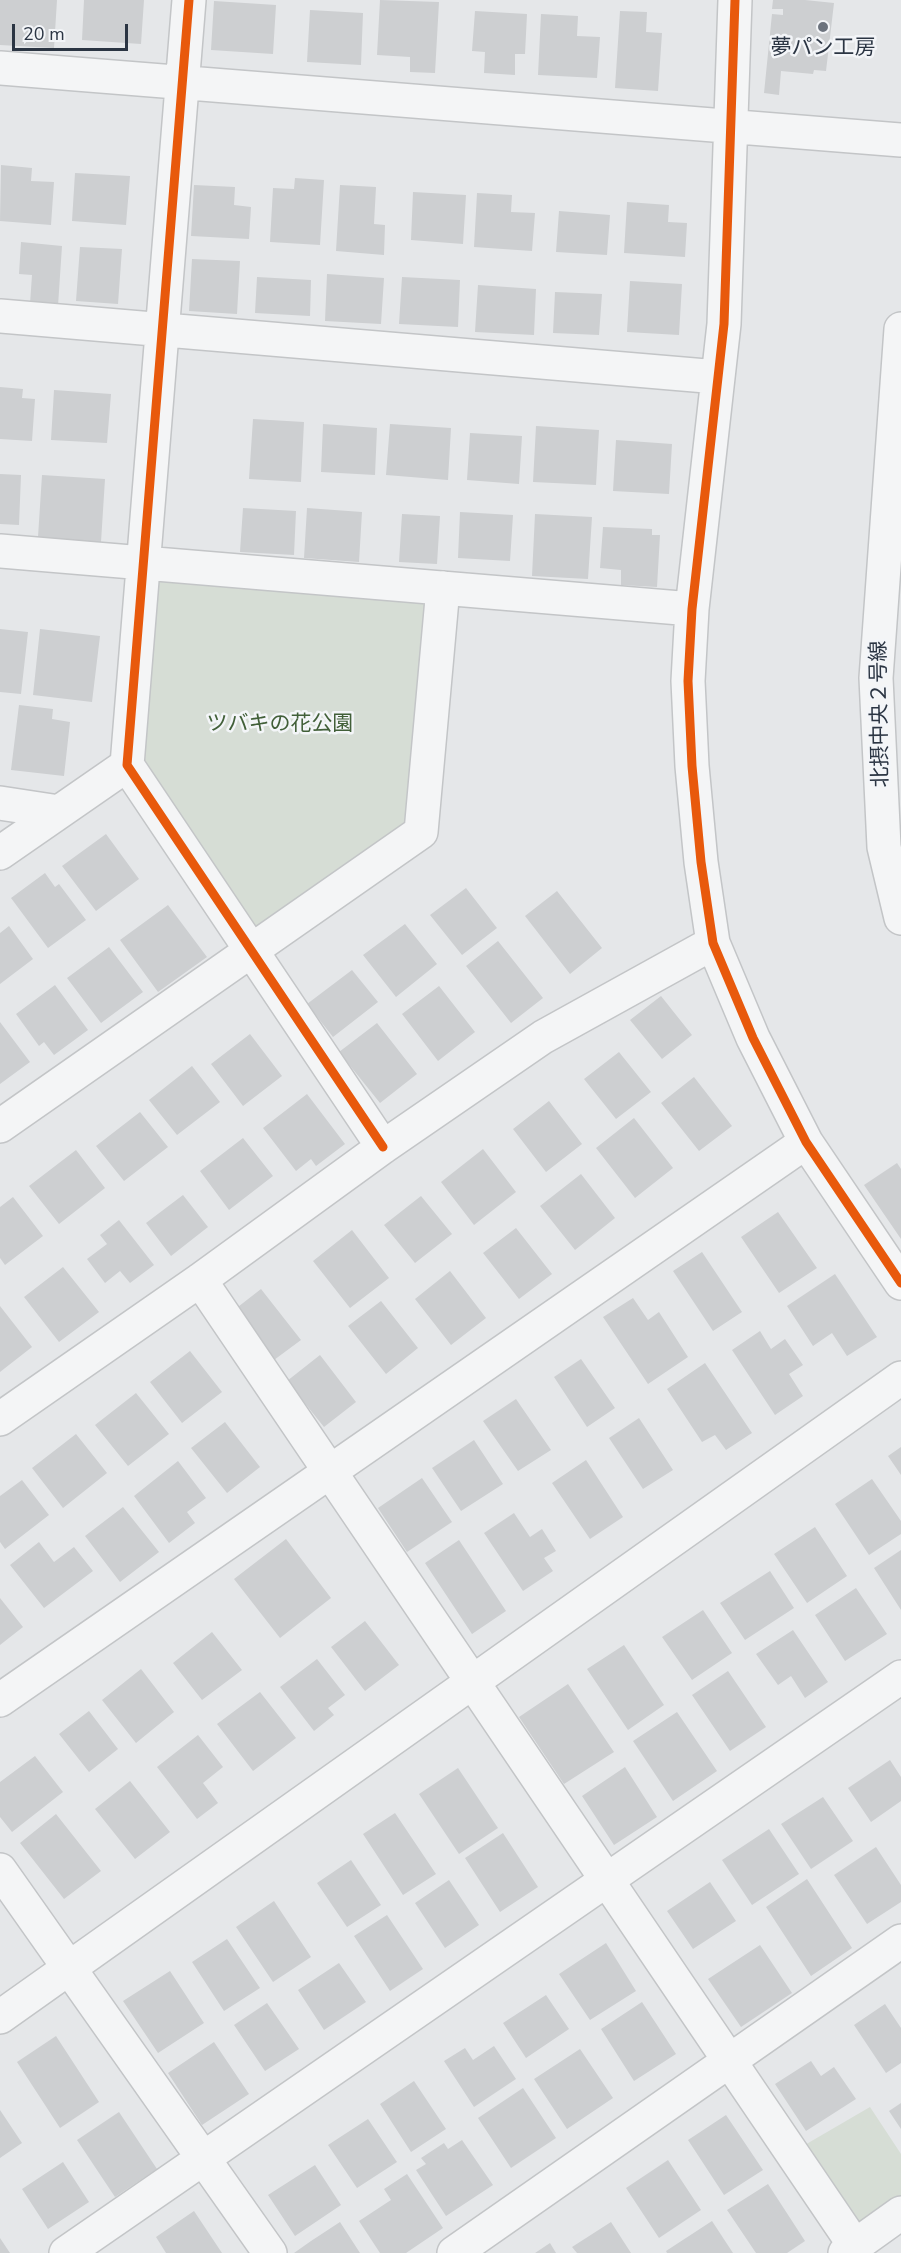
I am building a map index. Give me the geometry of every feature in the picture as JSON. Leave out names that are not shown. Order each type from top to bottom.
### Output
[{"type":"street","points":[[189,0],[127,765],[383,1147]]},
{"type":"street","points":[[735,0],[724,324],[692,609],[688,681],[692,766],[701,862],[713,943],[753,1038],[806,1142],[901,1283]]},
{"type":"street","points":[[0,68],[901,140]]},
{"type":"street","points":[[0,316],[718,377]]},
{"type":"street","name":"北摂中央２号線","points":[[901,329],[876,678],[884,847],[901,918]]},
{"type":"street","points":[[0,551],[692,609]]},
{"type":"street","points":[[0,1126],[421,832],[443,588]]},
{"type":"street","points":[[0,853],[127,765]]},
{"type":"street","points":[[0,803],[59,812]]},
{"type":"street","points":[[0,1419],[200,1280],[383,1147],[543,1037],[713,943]]},
{"type":"street","points":[[0,1700],[806,1142]]},
{"type":"street","points":[[200,1280],[729,2061],[850,2250],[901,2213]]},
{"type":"street","points":[[0,2017],[901,1378]]},
{"type":"street","points":[[66,2253],[901,1677]]},
{"type":"street","points":[[0,1870],[270,2253]]},
{"type":"street","points":[[454,2253],[901,1941]]},
{"type":"green space","name":"ツバキの花公園","points":[[143,563],[443,588],[421,832],[250,950],[127,765]]},
{"type":"green space","points":[[870,2107],[901,2154],[901,2214],[874,2233],[839,2224],[791,2153]]},
{"type":"building","points":[[0,0],[57,0],[54,48],[0,45]]},
{"type":"building","points":[[84,0],[144,0],[141,44],[82,40]]},
{"type":"building","points":[[380,0],[439,2],[435,73],[410,72],[410,57],[377,55]]},
{"type":"building","points":[[773,0],[834,3],[826,71],[814,70],[813,74],[781,71],[779,95],[764,93],[772,14],[783,15],[783,9],[772,9]]},
{"type":"building","points":[[214,1],[276,5],[273,54],[211,50]]},
{"type":"building","points":[[310,10],[363,13],[361,65],[307,62]]},
{"type":"building","points":[[475,11],[527,14],[525,54],[515,54],[515,75],[484,73],[485,52],[472,51]]},
{"type":"building","points":[[620,11],[647,12],[646,32],[662,33],[658,91],[615,88]]},
{"type":"building","points":[[541,14],[578,16],[577,36],[600,37],[597,78],[538,75]]},
{"type":"building","points":[[1,165],[32,168],[31,181],[54,182],[51,225],[0,221]]},
{"type":"building","points":[[75,173],[130,176],[126,225],[72,221]]},
{"type":"building","points":[[295,178],[324,180],[320,245],[270,242],[273,188],[294,189]]},
{"type":"building","points":[[194,185],[235,187],[234,205],[251,207],[249,239],[191,236]]},
{"type":"building","points":[[340,185],[376,187],[374,224],[385,225],[384,255],[336,251]]},
{"type":"building","points":[[413,192],[466,195],[463,244],[411,240]]},
{"type":"building","points":[[477,193],[512,195],[511,212],[535,213],[532,251],[474,247]]},
{"type":"building","points":[[627,202],[669,205],[668,222],[687,223],[685,257],[624,253]]},
{"type":"building","points":[[559,211],[610,215],[607,255],[556,252]]},
{"type":"building","points":[[21,242],[62,246],[58,306],[30,304],[32,275],[19,274]]},
{"type":"building","points":[[80,247],[122,249],[118,304],[76,301]]},
{"type":"building","points":[[192,259],[240,261],[237,314],[189,311]]},
{"type":"building","points":[[327,274],[384,278],[381,324],[325,321]]},
{"type":"building","points":[[257,277],[311,280],[310,316],[255,313]]},
{"type":"building","points":[[402,277],[460,280],[458,327],[399,324]]},
{"type":"building","points":[[630,281],[682,284],[679,335],[627,332]]},
{"type":"building","points":[[478,285],[536,289],[534,335],[475,332]]},
{"type":"building","points":[[555,292],[602,294],[599,335],[553,333]]},
{"type":"building","points":[[0,387],[23,389],[22,398],[35,399],[32,441],[0,439]]},
{"type":"building","points":[[54,390],[111,394],[107,443],[51,440]]},
{"type":"building","points":[[253,419],[304,422],[301,482],[249,479]]},
{"type":"building","points":[[323,424],[377,428],[375,475],[321,472]]},
{"type":"building","points":[[390,424],[451,428],[448,480],[386,475]]},
{"type":"building","points":[[536,426],[599,430],[596,485],[533,482]]},
{"type":"building","points":[[470,433],[522,436],[519,484],[467,480]]},
{"type":"building","points":[[616,440],[672,444],[669,494],[613,491]]},
{"type":"building","points":[[0,474],[21,475],[19,525],[0,524]]},
{"type":"building","points":[[42,475],[105,479],[101,542],[38,537]]},
{"type":"building","points":[[243,508],[296,511],[294,555],[240,552]]},
{"type":"building","points":[[307,508],[362,512],[359,562],[304,558]]},
{"type":"building","points":[[460,512],[513,515],[510,561],[458,558]]},
{"type":"building","points":[[402,514],[440,516],[437,564],[399,562]]},
{"type":"building","points":[[535,514],[592,517],[588,579],[532,576]]},
{"type":"building","points":[[603,527],[652,529],[652,535],[660,535],[657,587],[621,585],[621,570],[600,568]]},
{"type":"building","points":[[0,629],[28,632],[21,694],[0,692]]},
{"type":"building","points":[[40,629],[100,636],[92,702],[33,695]]},
{"type":"building","points":[[19,705],[53,709],[52,719],[70,722],[64,776],[11,770]]},
{"type":"building","points":[[106,834],[139,879],[96,911],[62,866]]},
{"type":"building","points":[[45,873],[55,887],[59,884],[86,920],[48,948],[11,898]]},
{"type":"building","points":[[466,888],[497,928],[462,955],[430,915]]},
{"type":"building","points":[[557,891],[602,948],[570,974],[525,916]]},
{"type":"building","points":[[168,905],[207,957],[158,992],[120,940]]},
{"type":"building","points":[[405,924],[437,964],[396,997],[363,955]]},
{"type":"building","points":[[9,926],[33,959],[0,984],[0,933]]},
{"type":"building","points":[[498,941],[543,998],[511,1023],[466,966]]},
{"type":"building","points":[[109,947],[143,992],[101,1023],[67,978]]},
{"type":"building","points":[[352,970],[378,1002],[333,1037],[307,1004]]},
{"type":"building","points":[[55,985],[88,1030],[54,1055],[44,1042],[39,1046],[16,1014]]},
{"type":"building","points":[[439,986],[475,1032],[438,1061],[402,1014]]},
{"type":"building","points":[[661,996],[692,1035],[662,1059],[630,1020]]},
{"type":"building","points":[[0,1022],[30,1062],[0,1084]]},
{"type":"building","points":[[377,1023],[417,1074],[380,1103],[339,1052]]},
{"type":"building","points":[[250,1034],[282,1076],[243,1106],[211,1064]]},
{"type":"building","points":[[619,1052],[651,1092],[616,1119],[584,1079]]},
{"type":"building","points":[[192,1066],[220,1102],[177,1135],[149,1100]]},
{"type":"building","points":[[694,1077],[732,1126],[699,1151],[661,1103]]},
{"type":"building","points":[[307,1094],[345,1144],[316,1166],[311,1159],[296,1171],[263,1128]]},
{"type":"building","points":[[549,1101],[582,1144],[546,1172],[513,1129]]},
{"type":"building","points":[[140,1112],[168,1147],[124,1181],[96,1146]]},
{"type":"building","points":[[634,1118],[673,1168],[635,1198],[596,1148]]},
{"type":"building","points":[[243,1138],[273,1176],[229,1210],[200,1171]]},
{"type":"building","points":[[483,1149],[516,1192],[474,1225],[441,1182]]},
{"type":"building","points":[[76,1150],[105,1188],[59,1224],[29,1186]]},
{"type":"building","points":[[897,1163],[901,1169],[901,1239],[864,1185]]},
{"type":"building","points":[[581,1174],[615,1218],[575,1250],[540,1206]]},
{"type":"building","points":[[183,1195],[208,1227],[171,1256],[146,1223]]},
{"type":"building","points":[[421,1196],[452,1234],[415,1263],[384,1225]]},
{"type":"building","points":[[13,1197],[43,1236],[5,1265],[0,1258],[0,1207]]},
{"type":"building","points":[[778,1212],[817,1268],[779,1293],[741,1237]]},
{"type":"building","points":[[119,1220],[154,1265],[130,1283],[120,1271],[105,1283],[87,1259],[107,1244],[100,1235]]},
{"type":"building","points":[[516,1228],[552,1274],[519,1299],[483,1253]]},
{"type":"building","points":[[352,1230],[389,1278],[350,1308],[313,1261]]},
{"type":"building","points":[[702,1252],[742,1312],[713,1331],[673,1271]]},
{"type":"building","points":[[63,1267],[99,1312],[59,1342],[24,1297]]},
{"type":"building","points":[[450,1271],[486,1318],[451,1345],[415,1299]]},
{"type":"building","points":[[835,1274],[877,1337],[847,1356],[832,1333],[813,1346],[787,1306]]},
{"type":"building","points":[[261,1289],[301,1340],[274,1360],[234,1310]]},
{"type":"building","points":[[633,1298],[648,1320],[659,1312],[688,1357],[648,1384],[603,1317]]},
{"type":"building","points":[[381,1301],[418,1348],[386,1374],[348,1326]]},
{"type":"building","points":[[0,1306],[32,1347],[0,1372]]},
{"type":"building","points":[[760,1331],[771,1349],[785,1339],[803,1365],[789,1374],[803,1396],[775,1415],[732,1350]]},
{"type":"building","points":[[190,1351],[222,1392],[182,1423],[150,1382]]},
{"type":"building","points":[[320,1355],[356,1402],[324,1427],[287,1381]]},
{"type":"building","points":[[581,1359],[615,1408],[587,1427],[554,1377]]},
{"type":"building","points":[[705,1363],[752,1433],[726,1450],[715,1435],[702,1442],[667,1389]]},
{"type":"building","points":[[136,1393],[169,1434],[128,1466],[95,1425]]},
{"type":"building","points":[[516,1399],[551,1450],[518,1471],[483,1421]]},
{"type":"building","points":[[639,1418],[673,1470],[643,1489],[609,1438]]},
{"type":"building","points":[[225,1422],[260,1467],[227,1493],[191,1448]]},
{"type":"building","points":[[76,1434],[107,1473],[63,1508],[32,1468]]},
{"type":"building","points":[[474,1440],[503,1484],[461,1511],[432,1468]]},
{"type":"building","points":[[901,1447],[901,1475],[888,1456]]},
{"type":"building","points":[[586,1460],[623,1517],[590,1539],[552,1483]]},
{"type":"building","points":[[178,1461],[206,1498],[187,1512],[195,1523],[169,1543],[134,1496]]},
{"type":"building","points":[[422,1478],[452,1522],[407,1552],[378,1508]]},
{"type":"building","points":[[872,1479],[901,1521],[901,1534],[869,1555],[835,1504]]},
{"type":"building","points":[[22,1480],[49,1515],[5,1549],[0,1542],[0,1496]]},
{"type":"building","points":[[123,1507],[159,1552],[120,1582],[85,1536]]},
{"type":"building","points":[[514,1513],[530,1537],[542,1529],[556,1551],[544,1558],[553,1571],[523,1591],[484,1533]]},
{"type":"building","points":[[815,1527],[847,1576],[807,1603],[774,1554]]},
{"type":"building","points":[[286,1539],[331,1598],[280,1638],[234,1579]]},
{"type":"building","points":[[459,1540],[506,1611],[472,1634],[425,1563]]},
{"type":"building","points":[[39,1542],[54,1562],[74,1547],[93,1571],[44,1608],[10,1565]]},
{"type":"building","points":[[901,1550],[901,1610],[874,1568]]},
{"type":"building","points":[[770,1571],[794,1608],[745,1640],[720,1603]]},
{"type":"building","points":[[856,1588],[887,1634],[845,1661],[815,1615]]},
{"type":"building","points":[[0,1598],[23,1627],[0,1645]]},
{"type":"building","points":[[703,1610],[732,1653],[692,1680],[662,1637]]},
{"type":"building","points":[[365,1621],[399,1665],[365,1691],[331,1647]]},
{"type":"building","points":[[793,1630],[828,1682],[805,1698],[791,1676],[778,1685],[756,1654]]},
{"type":"building","points":[[212,1632],[242,1670],[202,1700],[173,1663]]},
{"type":"building","points":[[624,1645],[664,1705],[628,1730],[587,1669]]},
{"type":"building","points":[[317,1659],[345,1695],[328,1708],[334,1715],[314,1731],[280,1687]]},
{"type":"building","points":[[141,1669],[174,1712],[136,1743],[102,1700]]},
{"type":"building","points":[[728,1671],[766,1727],[730,1751],[692,1695]]},
{"type":"building","points":[[568,1684],[614,1752],[564,1784],[519,1717]]},
{"type":"building","points":[[260,1692],[296,1738],[253,1771],[217,1724]]},
{"type":"building","points":[[89,1711],[118,1749],[89,1772],[59,1734]]},
{"type":"building","points":[[677,1712],[717,1771],[673,1801],[633,1741]]},
{"type":"building","points":[[198,1735],[223,1767],[203,1783],[218,1803],[197,1819],[157,1767]]},
{"type":"building","points":[[35,1756],[63,1792],[12,1832],[0,1817],[0,1782]]},
{"type":"building","points":[[890,1760],[901,1777],[901,1801],[871,1822],[848,1788]]},
{"type":"building","points":[[625,1767],[657,1817],[614,1845],[582,1796]]},
{"type":"building","points":[[458,1768],[498,1828],[459,1854],[419,1794]]},
{"type":"building","points":[[130,1781],[170,1832],[135,1859],[95,1809]]},
{"type":"building","points":[[823,1797],[853,1841],[811,1869],[781,1824]]},
{"type":"building","points":[[395,1813],[436,1874],[403,1895],[363,1834]]},
{"type":"building","points":[[56,1814],[101,1871],[64,1899],[20,1843]]},
{"type":"building","points":[[769,1829],[799,1874],[752,1905],[722,1860]]},
{"type":"building","points":[[503,1833],[538,1887],[500,1912],[465,1858]]},
{"type":"building","points":[[876,1847],[901,1885],[901,1902],[867,1924],[834,1875]]},
{"type":"building","points":[[351,1860],[381,1905],[347,1927],[317,1883]]},
{"type":"building","points":[[807,1879],[852,1948],[811,1976],[766,1907]]},
{"type":"building","points":[[449,1880],[479,1925],[445,1948],[415,1903]]},
{"type":"building","points":[[710,1882],[736,1921],[693,1949],[667,1911]]},
{"type":"building","points":[[274,1901],[311,1957],[273,1982],[236,1927]]},
{"type":"building","points":[[387,1915],[423,1969],[390,1991],[354,1936]]},
{"type":"building","points":[[227,1939],[260,1988],[224,2011],[192,1962]]},
{"type":"building","points":[[606,1943],[636,1991],[590,2020],[559,1974]]},
{"type":"building","points":[[760,1945],[792,1993],[741,2027],[708,1979]]},
{"type":"building","points":[[339,1963],[366,2002],[324,2030],[298,1990]]},
{"type":"building","points":[[170,1971],[204,2023],[158,2053],[123,2001]]},
{"type":"building","points":[[546,1995],[569,2029],[526,2058],[503,2023]]},
{"type":"building","points":[[642,2002],[676,2054],[634,2081],[601,2029]]},
{"type":"building","points":[[267,2003],[299,2049],[265,2071],[234,2025]]},
{"type":"building","points":[[885,2004],[901,2028],[901,2063],[886,2073],[854,2025]]},
{"type":"building","points":[[56,2036],[99,2102],[60,2128],[17,2062]]},
{"type":"building","points":[[214,2042],[249,2094],[202,2125],[168,2073]]},
{"type":"building","points":[[494,2046],[516,2079],[474,2107],[444,2061],[465,2048],[473,2060]]},
{"type":"building","points":[[580,2049],[613,2098],[567,2129],[534,2079]]},
{"type":"building","points":[[811,2061],[821,2076],[834,2067],[856,2099],[806,2131],[775,2084]]},
{"type":"building","points":[[414,2081],[446,2129],[411,2152],[380,2104]]},
{"type":"building","points":[[523,2088],[556,2138],[511,2168],[478,2118]]},
{"type":"building","points":[[901,2103],[901,2129],[889,2111]]},
{"type":"building","points":[[0,2110],[22,2143],[0,2158]]},
{"type":"building","points":[[119,2112],[157,2169],[115,2197],[77,2140]]},
{"type":"building","points":[[726,2115],[763,2170],[724,2195],[688,2140]]},
{"type":"building","points":[[368,2119],[397,2162],[357,2188],[328,2145]]},
{"type":"building","points":[[462,2140],[493,2185],[446,2216],[416,2170],[426,2164],[421,2158],[444,2143],[448,2149]]},
{"type":"building","points":[[668,2160],[701,2210],[659,2238],[626,2188]]},
{"type":"building","points":[[63,2162],[89,2202],[48,2229],[22,2189]]},
{"type":"building","points":[[315,2165],[341,2205],[295,2236],[268,2195]]},
{"type":"building","points":[[407,2174],[443,2228],[406,2253],[380,2253],[359,2221],[391,2200],[384,2189]]},
{"type":"building","points":[[768,2184],[805,2241],[787,2253],[756,2253],[727,2210]]},
{"type":"building","points":[[194,2211],[222,2253],[166,2253],[156,2237]]},
{"type":"building","points":[[712,2221],[733,2253],[667,2253],[666,2251]]},
{"type":"building","points":[[340,2222],[360,2253],[294,2253],[311,2241]]},
{"type":"building","points":[[611,2222],[631,2253],[577,2253],[572,2247]]},
{"type":"building","points":[[0,2238],[10,2253],[0,2253]]},
{"type":"building","points":[[550,2243],[556,2253],[535,2253]]},
{"type":"cycle path","points":[[189,0],[127,765],[383,1147]]},
{"type":"cycle path","points":[[735,0],[724,324],[692,609],[688,681],[692,766],[701,862],[713,943],[753,1038],[806,1142],[901,1283]]},
{"type":"place","name":"夢パン工房","points":[[823,27]]}]
